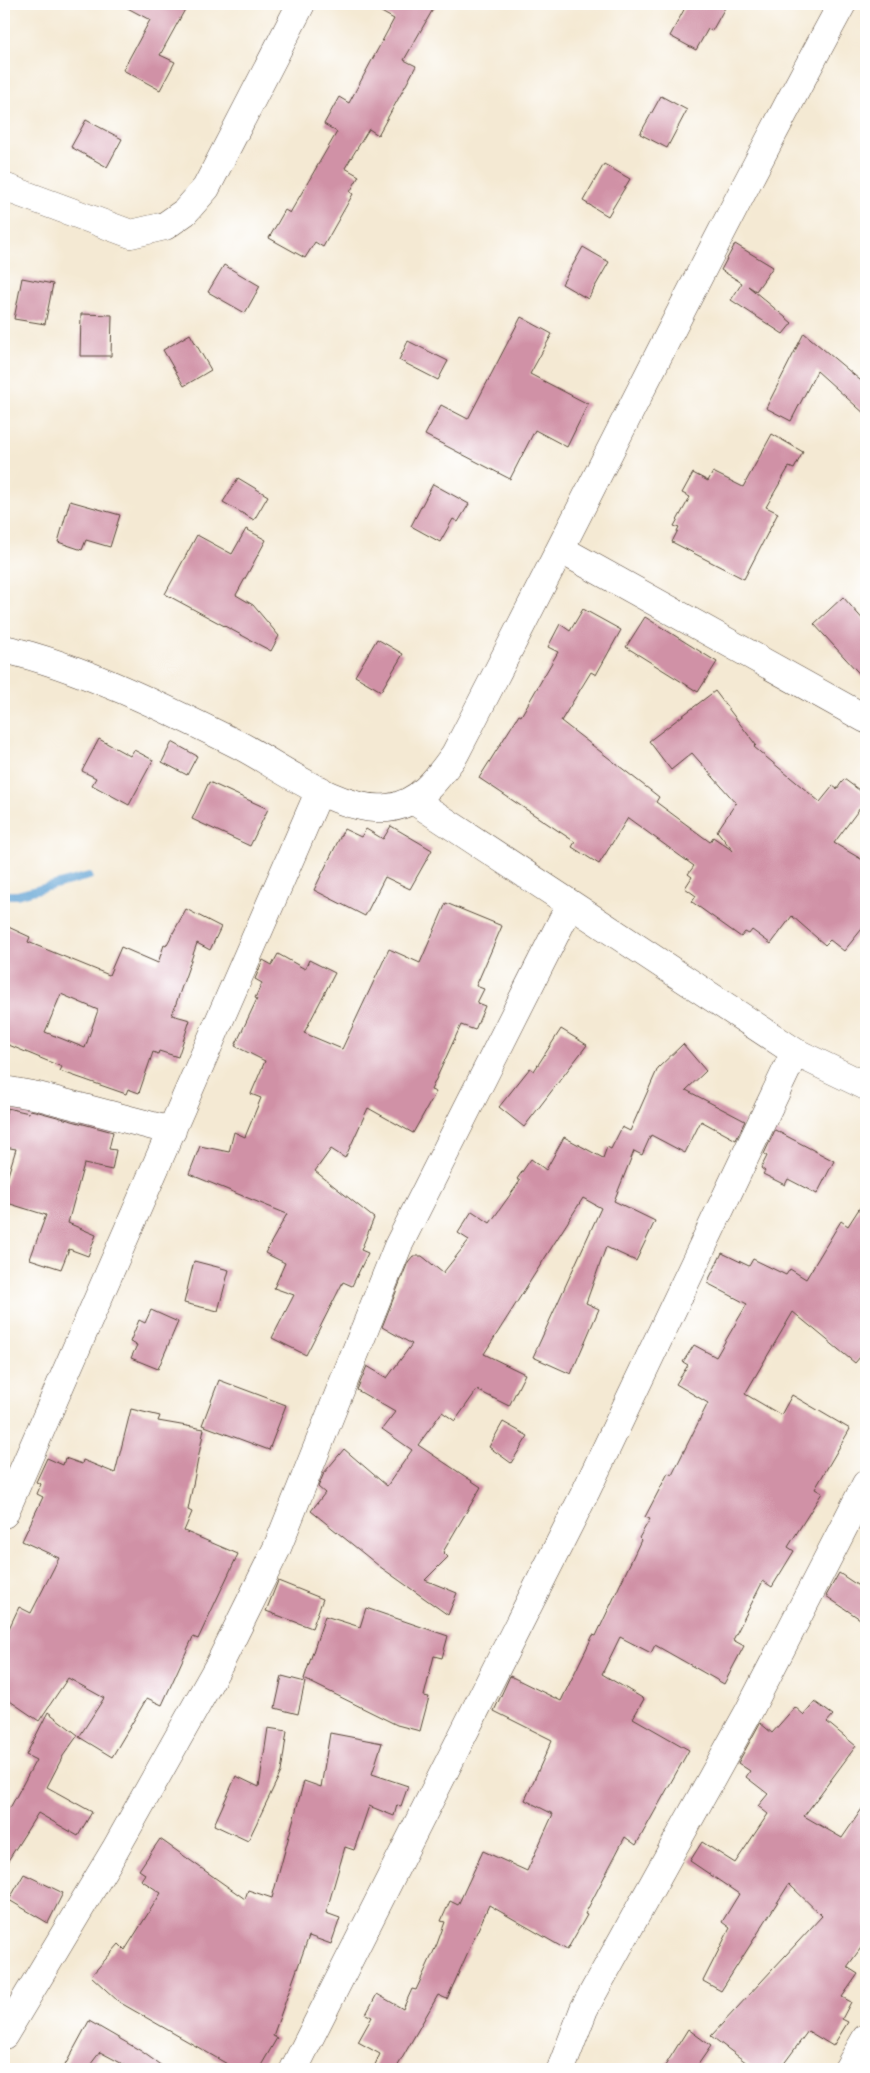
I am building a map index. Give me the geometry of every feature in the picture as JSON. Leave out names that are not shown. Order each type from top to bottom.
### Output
[{"type":"street","points":[[4,187],[131,234],[165,226],[185,212],[206,188],[301,4]]},
{"type":"street","points":[[4,648],[85,675],[156,706],[239,745],[320,790],[353,805],[386,808],[413,800],[437,780],[455,754],[562,550],[765,146],[842,4]]},
{"type":"street","points":[[562,550],[866,719]]},
{"type":"street","points":[[4,1514],[320,790]]},
{"type":"street","points":[[413,800],[795,1052],[866,1086]]},
{"type":"street","points":[[4,2035],[115,1850],[219,1665],[277,1548],[398,1246],[570,905]]},
{"type":"street","points":[[294,2069],[586,1491],[795,1052]]},
{"type":"street","points":[[4,1090],[38,1096],[172,1131]]},
{"type":"street","points":[[561,2069],[584,2009],[749,1711],[866,1484]]},
{"type":"street","points":[[848,2069],[866,2038]]},
{"type":"building","points":[[120,4],[188,4],[160,55],[175,62],[160,90],[123,70],[150,20]]},
{"type":"building","points":[[367,4],[436,4],[404,60],[416,66],[407,83],[378,135],[369,129],[345,168],[359,176],[350,192],[353,194],[323,247],[315,242],[305,258],[269,238],[285,210],[290,213],[337,132],[324,124],[339,97],[349,103],[394,19]]},
{"type":"building","points":[[687,4],[727,4],[712,31],[708,29],[696,50],[670,36]]},
{"type":"building","points":[[661,96],[687,110],[667,148],[640,134]]},
{"type":"building","points":[[86,120],[122,139],[107,167],[71,147]]},
{"type":"building","points":[[604,164],[630,179],[608,216],[583,201]]},
{"type":"building","points":[[735,244],[773,267],[756,291],[748,286],[792,323],[783,334],[731,300],[742,283],[721,270]]},
{"type":"building","points":[[583,247],[609,262],[588,299],[562,284]]},
{"type":"building","points":[[224,265],[260,286],[245,313],[208,292]]},
{"type":"building","points":[[22,278],[53,284],[45,324],[14,319]]},
{"type":"building","points":[[81,314],[112,315],[111,356],[80,356]]},
{"type":"building","points":[[521,317],[552,334],[530,374],[588,404],[567,447],[535,430],[510,479],[425,435],[441,405],[468,419]]},
{"type":"building","points":[[804,333],[866,385],[866,415],[817,371],[791,421],[766,408]]},
{"type":"building","points":[[190,334],[211,370],[184,386],[163,350]]},
{"type":"building","points":[[408,341],[448,361],[438,380],[399,360]]},
{"type":"building","points":[[772,434],[803,452],[794,469],[789,467],[766,507],[778,513],[744,579],[672,542],[679,528],[674,526],[690,497],[682,493],[693,473],[708,481],[713,472],[743,487]]},
{"type":"building","points":[[238,478],[268,496],[254,520],[223,502]]},
{"type":"building","points":[[433,484],[469,504],[458,522],[453,519],[440,542],[411,526]]},
{"type":"building","points":[[70,501],[120,515],[110,547],[86,540],[82,550],[58,542]]},
{"type":"building","points":[[246,529],[266,540],[236,595],[253,605],[279,636],[271,651],[165,594],[197,535],[232,554]]},
{"type":"building","points":[[843,597],[866,623],[866,681],[814,624]]},
{"type":"building","points":[[583,609],[621,630],[596,675],[591,672],[561,721],[659,797],[656,802],[710,842],[713,837],[733,851],[717,831],[736,803],[692,753],[671,770],[649,741],[715,691],[756,745],[754,747],[820,802],[833,786],[837,789],[844,779],[866,795],[866,800],[834,843],[866,862],[866,924],[844,951],[830,940],[825,945],[792,916],[771,944],[752,930],[749,934],[745,932],[741,937],[692,902],[696,896],[685,888],[692,877],[688,874],[694,866],[628,818],[599,864],[572,847],[575,842],[479,778],[519,715],[521,716],[558,652],[548,647],[560,624],[570,631]]},
{"type":"building","points":[[645,617],[717,662],[698,692],[626,647]]},
{"type":"building","points":[[377,639],[403,654],[381,691],[355,676]]},
{"type":"building","points":[[99,739],[130,756],[134,750],[153,760],[129,805],[92,785],[96,778],[82,771]]},
{"type":"building","points":[[172,742],[197,756],[187,775],[162,762]]},
{"type":"building","points":[[209,782],[268,809],[250,846],[192,819]]},
{"type":"building","points":[[391,826],[432,850],[410,889],[385,877],[365,916],[314,890],[344,829],[361,837],[366,829],[383,839]]},
{"type":"building","points":[[446,903],[502,926],[476,986],[484,989],[477,1003],[485,1006],[475,1030],[461,1025],[431,1090],[436,1092],[413,1133],[368,1108],[345,1158],[331,1149],[315,1171],[374,1218],[361,1250],[368,1253],[352,1286],[343,1282],[306,1355],[272,1338],[294,1295],[274,1288],[285,1263],[265,1253],[287,1214],[189,1174],[200,1146],[229,1152],[234,1132],[245,1137],[261,1098],[251,1094],[265,1061],[235,1046],[257,999],[255,998],[262,983],[255,979],[263,960],[272,965],[278,954],[305,969],[309,960],[335,973],[304,1033],[342,1049],[389,949],[420,963]]},
{"type":"building","points":[[186,909],[221,927],[210,950],[197,943],[172,1015],[190,1020],[178,1057],[159,1051],[158,1054],[153,1052],[139,1093],[128,1089],[126,1094],[60,1071],[62,1067],[4,1043],[4,925],[30,937],[28,942],[109,975],[121,947],[158,963],[164,945],[166,946]],"holes":[[[61,994],[98,1010],[85,1048],[45,1032]]]},
{"type":"building","points":[[561,1029],[587,1045],[524,1127],[499,1107],[530,1068],[534,1071]]},
{"type":"building","points":[[683,1044],[706,1071],[686,1090],[745,1121],[736,1140],[701,1121],[685,1153],[651,1135],[642,1155],[634,1151],[614,1201],[655,1221],[636,1261],[606,1247],[586,1303],[599,1309],[571,1374],[533,1357],[601,1208],[583,1198],[484,1354],[525,1374],[509,1406],[477,1390],[455,1421],[442,1412],[418,1445],[481,1487],[443,1552],[448,1557],[425,1580],[457,1593],[448,1615],[379,1566],[311,1511],[325,1493],[318,1487],[324,1473],[344,1449],[387,1486],[412,1450],[382,1429],[395,1412],[357,1390],[367,1366],[387,1378],[412,1344],[382,1327],[408,1262],[413,1256],[422,1256],[443,1273],[469,1240],[458,1233],[472,1211],[490,1223],[520,1181],[517,1179],[531,1159],[546,1170],[564,1137],[603,1158],[607,1147],[611,1149],[622,1127],[630,1131],[658,1068]]},
{"type":"building","points":[[7,1108],[29,1113],[30,1110],[35,1111],[113,1132],[109,1149],[116,1150],[112,1170],[84,1164],[68,1223],[96,1235],[88,1256],[69,1249],[61,1269],[30,1259],[46,1215],[4,1202],[4,1188],[16,1149],[4,1147],[4,1122]]},
{"type":"building","points":[[775,1130],[834,1161],[817,1194],[788,1179],[785,1185],[763,1174],[765,1171],[761,1168],[767,1156],[764,1154]]},
{"type":"building","points":[[866,1198],[866,1350],[855,1363],[793,1312],[745,1394],[781,1415],[792,1395],[850,1429],[815,1489],[822,1493],[788,1547],[794,1551],[772,1587],[763,1581],[733,1640],[744,1646],[724,1684],[655,1645],[651,1653],[620,1637],[602,1674],[644,1699],[633,1718],[689,1750],[636,1845],[625,1837],[585,1914],[587,1915],[567,1950],[489,1905],[447,1999],[438,1995],[396,2069],[373,2069],[380,2054],[358,2042],[372,2017],[366,2014],[377,1994],[403,2009],[412,1989],[416,1990],[437,1944],[445,1922],[441,1921],[450,1901],[458,1905],[483,1851],[527,1871],[553,1814],[525,1800],[552,1740],[494,1711],[510,1676],[561,1701],[593,1635],[596,1636],[641,1540],[639,1538],[650,1519],[645,1517],[668,1473],[672,1475],[708,1403],[676,1384],[688,1365],[683,1362],[694,1345],[716,1357],[747,1304],[707,1283],[722,1253],[749,1266],[753,1259],[786,1275],[790,1269],[806,1279],[841,1221],[848,1226]]},
{"type":"building","points":[[194,1261],[229,1270],[218,1311],[184,1303]]},
{"type":"building","points":[[151,1310],[178,1322],[158,1369],[131,1358],[137,1345],[130,1342],[139,1320],[145,1323]]},
{"type":"building","points":[[219,1380],[286,1405],[269,1450],[202,1425]]},
{"type":"building","points":[[131,1409],[160,1416],[158,1421],[204,1429],[188,1510],[192,1512],[184,1531],[238,1554],[198,1639],[193,1637],[162,1705],[147,1698],[112,1757],[79,1737],[104,1698],[68,1678],[39,1721],[4,1697],[4,1639],[19,1607],[31,1613],[59,1558],[22,1541],[43,1497],[37,1494],[41,1484],[36,1482],[47,1458],[63,1465],[65,1458],[82,1464],[83,1460],[115,1473]]},
{"type":"building","points":[[503,1422],[528,1436],[511,1463],[489,1447]]},
{"type":"building","points":[[839,1573],[866,1591],[866,1623],[826,1596]]},
{"type":"building","points":[[278,1581],[323,1599],[312,1628],[266,1611]]},
{"type":"building","points":[[366,1608],[448,1636],[442,1658],[434,1656],[424,1696],[429,1697],[420,1731],[397,1725],[304,1679],[325,1616],[360,1627]]},
{"type":"building","points":[[282,1676],[305,1682],[298,1714],[275,1708]]},
{"type":"building","points":[[815,1702],[833,1715],[827,1722],[856,1746],[804,1816],[842,1838],[866,1803],[866,1941],[847,1967],[858,1974],[842,1997],[851,2002],[842,2019],[848,2022],[833,2046],[808,2031],[780,2069],[755,2069],[711,2036],[822,1916],[789,1884],[721,1991],[703,1981],[730,1928],[722,1922],[739,1894],[690,1861],[702,1842],[735,1863],[768,1814],[758,1806],[768,1794],[746,1777],[750,1771],[738,1763],[760,1723],[772,1733],[795,1707],[804,1715]]},
{"type":"building","points":[[48,1712],[78,1735],[63,1756],[47,1787],[92,1812],[78,1836],[38,1813],[4,1867],[4,1804],[10,1808],[36,1760],[26,1755]]},
{"type":"building","points":[[268,1728],[287,1731],[281,1772],[248,1841],[214,1825],[236,1776],[259,1787]]},
{"type":"building","points":[[330,1733],[382,1743],[372,1774],[408,1786],[401,1806],[397,1805],[394,1816],[369,1806],[354,1850],[345,1847],[326,1913],[340,1918],[331,1944],[309,1936],[273,2036],[277,2038],[259,2069],[236,2069],[119,2002],[91,1976],[119,1944],[125,1950],[161,1893],[141,1880],[145,1874],[139,1870],[160,1839],[245,1899],[248,1890],[272,1898],[304,1781],[321,1787]]},
{"type":"building","points":[[24,1874],[63,1893],[48,1923],[9,1900]]},
{"type":"building","points":[[89,2021],[141,2051],[166,2069],[132,2069],[100,2052],[87,2069],[63,2069]]},
{"type":"building","points":[[688,2029],[711,2046],[695,2069],[663,2069]]},
{"type":"waterway","points":[[4,895],[17,895],[89,876]]}]
